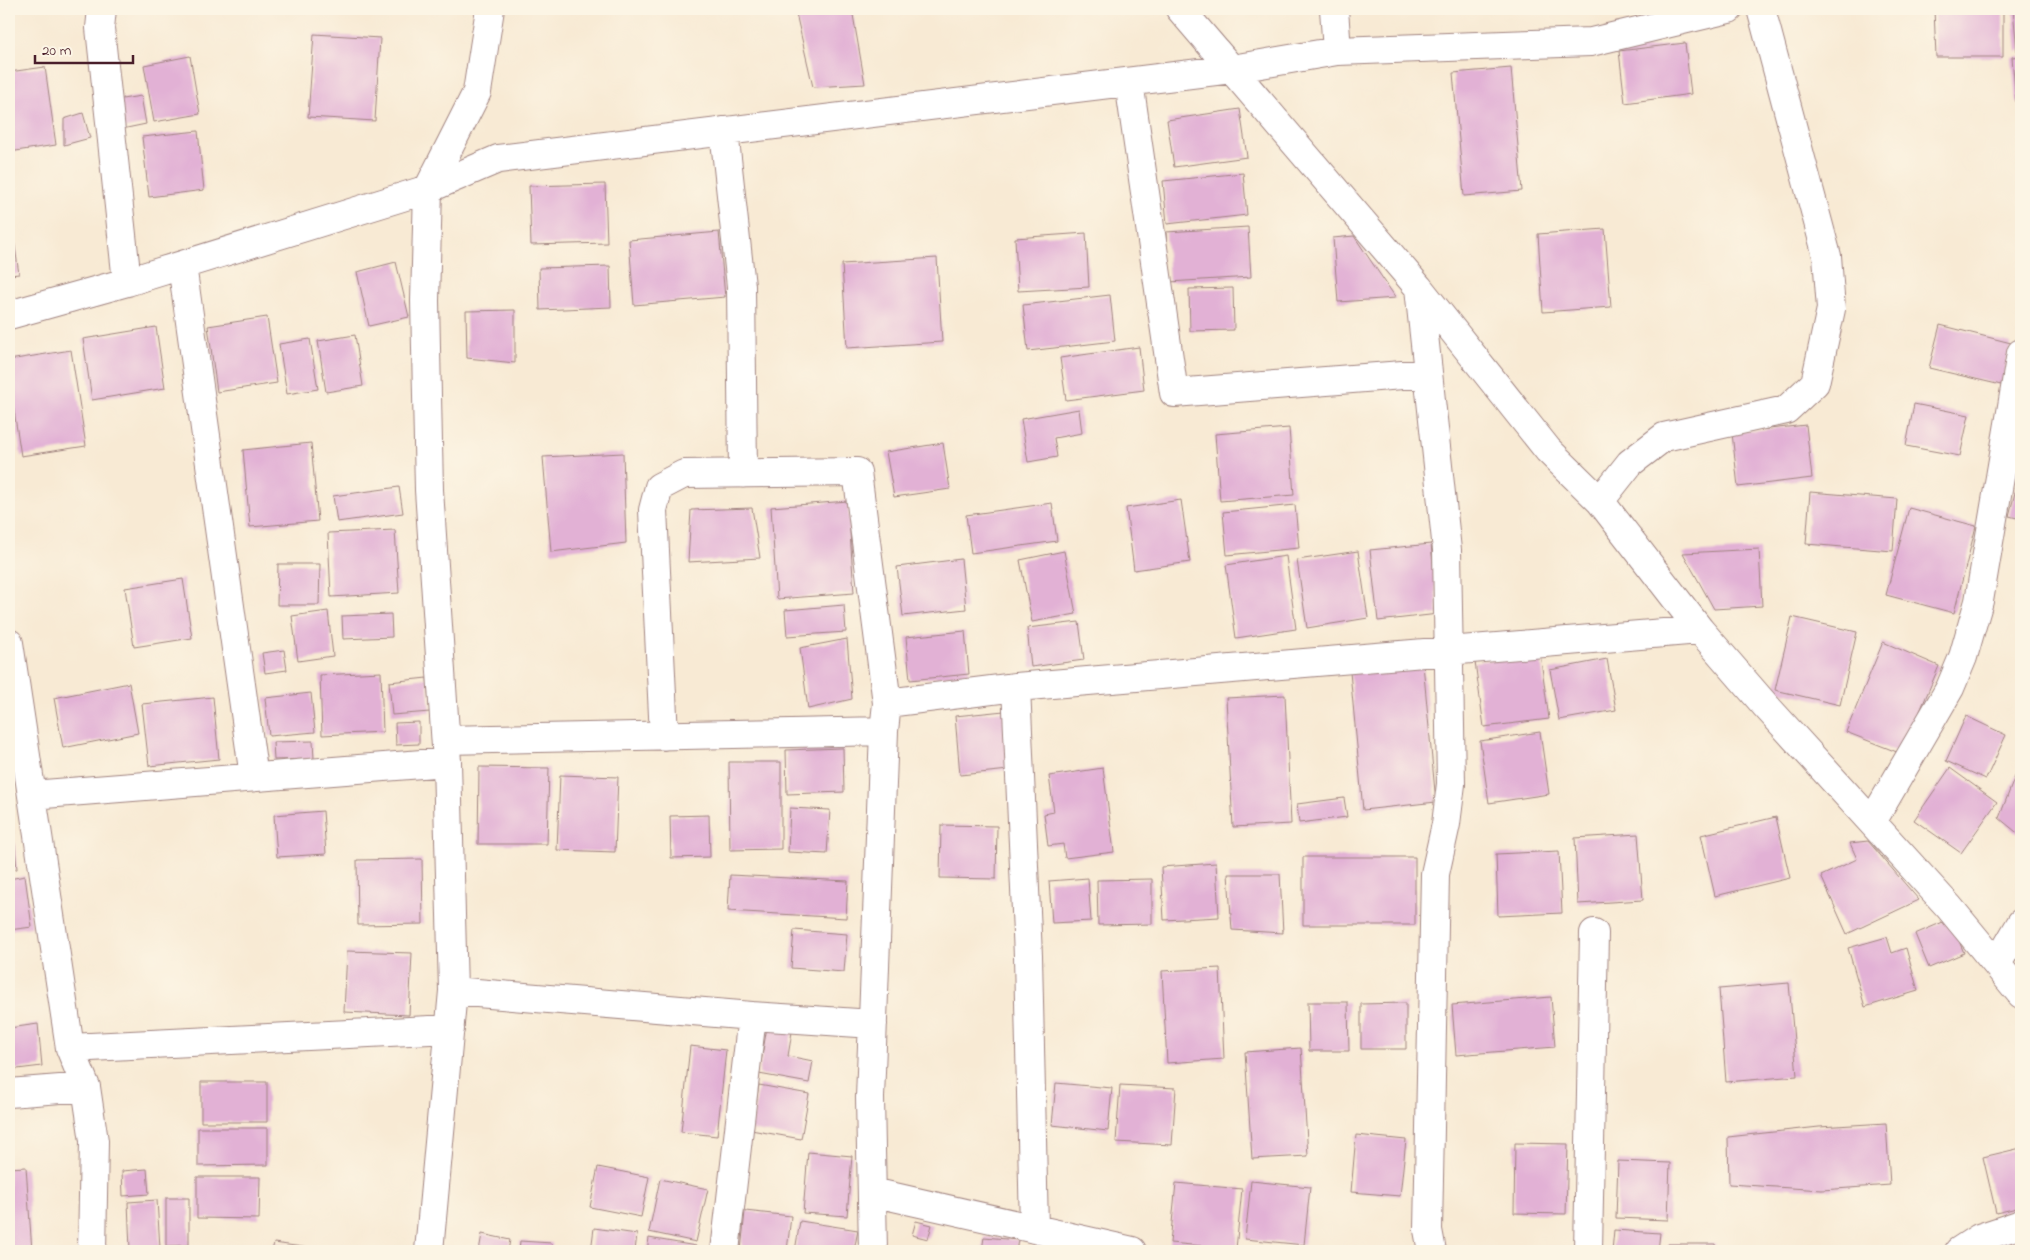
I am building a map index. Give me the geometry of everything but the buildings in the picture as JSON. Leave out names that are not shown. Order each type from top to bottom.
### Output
[{"type":"street","points":[[102,9],[100,28],[127,282]]},
{"type":"street","points":[[429,1251],[453,991],[447,751],[429,490],[425,301],[428,189],[476,92],[490,9]]},
{"type":"street","points":[[1180,9],[1419,288],[1548,450],[1600,501],[1700,630],[1765,705],[1949,906],[2021,994]]},
{"type":"street","points":[[1334,9],[1337,51]]},
{"type":"street","points":[[9,315],[127,282],[428,189],[498,159],[1232,69],[1337,51],[1591,42],[1729,9]]},
{"type":"street","points":[[1600,501],[1630,463],[1664,437],[1786,410],[1815,383],[1831,309],[1827,256],[1761,9]]},
{"type":"street","points":[[1130,82],[1174,393],[1428,373]]},
{"type":"street","points":[[724,131],[741,286],[743,474]]},
{"type":"street","points":[[182,265],[254,777]]},
{"type":"street","points":[[1419,288],[1447,550],[1451,784],[1446,824],[1434,874],[1428,1230],[1432,1251]]},
{"type":"street","points":[[1872,822],[1950,688],[1963,657],[1979,601],[2021,353]]},
{"type":"street","points":[[664,736],[654,510],[659,487],[684,474],[857,472],[887,703],[884,731],[870,1098],[873,1251]]},
{"type":"street","points":[[887,703],[1016,687],[1700,630]]},
{"type":"street","points":[[9,643],[12,690],[32,795],[70,1048],[86,1088],[94,1142],[92,1251]]},
{"type":"street","points":[[1016,687],[1028,956],[1034,1229]]},
{"type":"street","points":[[32,795],[254,777],[447,751],[664,736],[884,731]]},
{"type":"street","points":[[1997,964],[2021,922]]},
{"type":"street","points":[[1588,1251],[1594,933]]},
{"type":"street","points":[[453,991],[872,1024]]},
{"type":"street","points":[[725,1251],[752,1016]]},
{"type":"street","points":[[70,1048],[450,1029]]},
{"type":"street","points":[[9,1094],[86,1088]]},
{"type":"street","points":[[872,1192],[1132,1251]]},
{"type":"street","points":[[1959,1251],[1979,1238],[2021,1226]]}]
